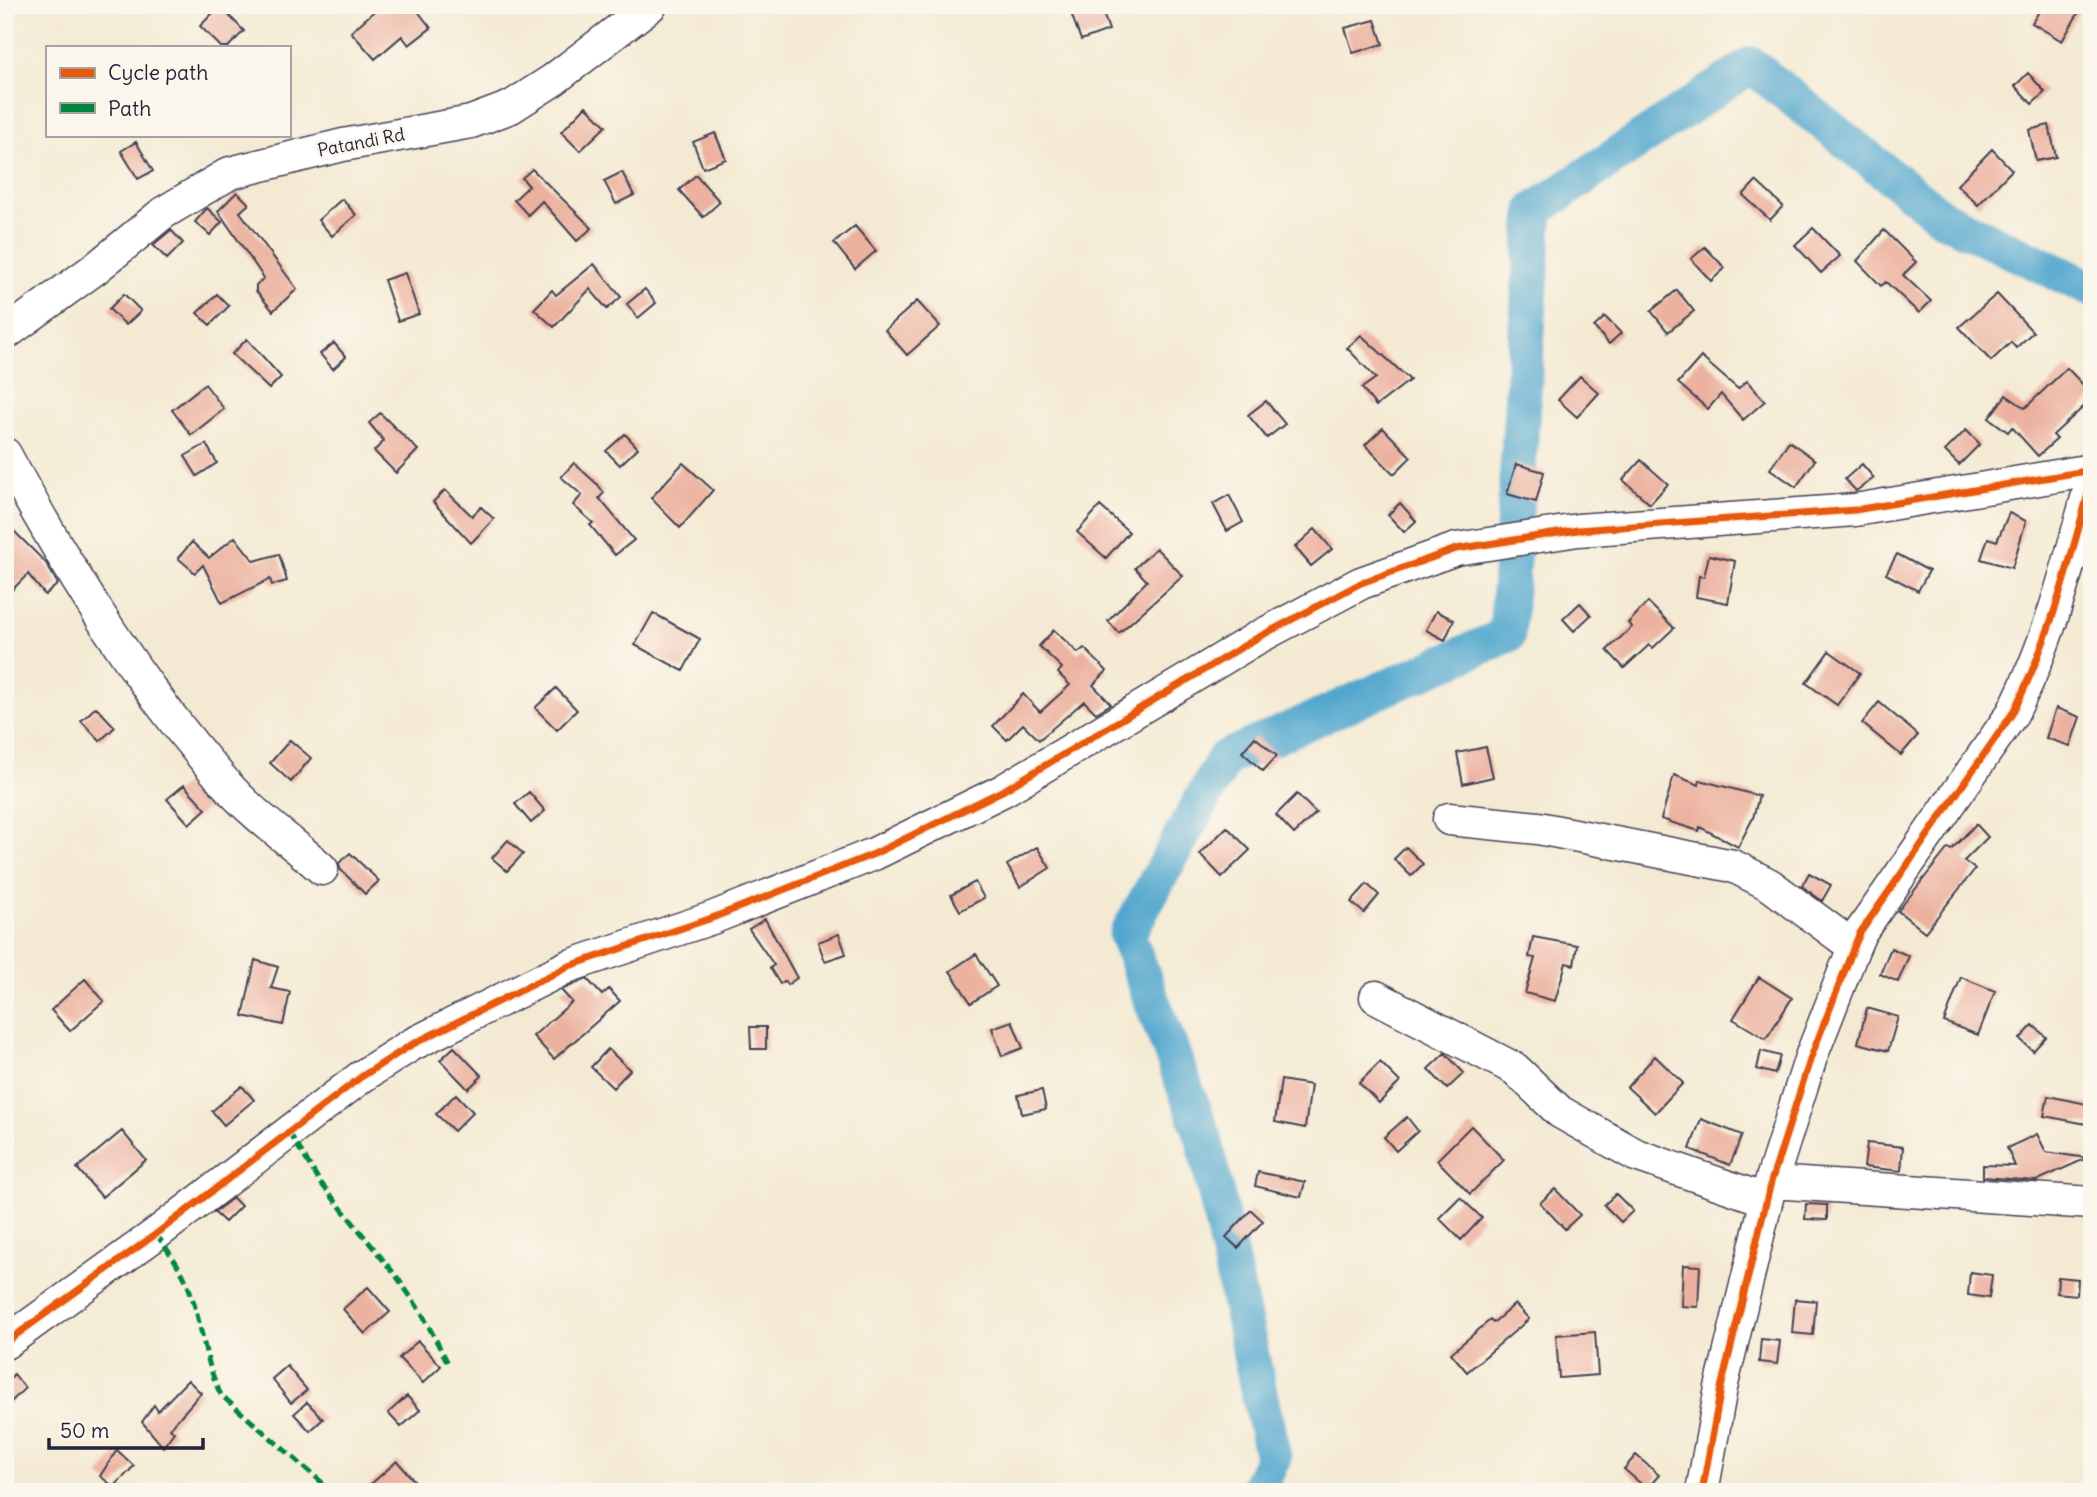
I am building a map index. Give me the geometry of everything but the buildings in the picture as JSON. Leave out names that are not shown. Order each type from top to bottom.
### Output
[{"type":"street","name":"Patandi Rd","points":[[5,334],[96,268],[163,213],[230,173],[343,145],[471,122],[511,107],[553,80],[651,5]]},
{"type":"street","points":[[5,454],[57,546],[164,708],[228,787],[322,869]]},
{"type":"street","points":[[5,1343],[125,1258],[361,1077],[411,1045],[569,966],[712,918],[886,848],[1004,790],[1257,638],[1362,583],[1456,549],[1524,538],[1673,521],[1855,510],[2092,470]]},
{"type":"street","points":[[1702,1492],[1721,1388],[1768,1191],[1811,1057],[1854,947],[1867,923],[2012,714],[2031,676],[2071,557],[2092,480]]},
{"type":"street","points":[[1449,819],[1538,828],[1732,866],[1770,885],[1854,947]]},
{"type":"street","points":[[1376,997],[1515,1069],[1560,1112],[1624,1149],[1768,1191],[2092,1203]]},
{"type":"waterway","points":[[1257,1492],[1273,1457],[1204,1138],[1127,935],[1225,758],[1507,635],[1535,210],[1751,65],[1943,218],[2092,289]]},
{"type":"marked path","points":[[289,1132],[320,1182],[397,1277],[421,1312],[448,1363]]},
{"type":"marked path","points":[[156,1234],[187,1283],[211,1370],[221,1395],[333,1492]]},
{"type":"cycle path","points":[[5,1343],[156,1234],[361,1077],[411,1045],[569,966],[712,918],[874,854],[1004,790],[1257,638],[1361,583],[1456,549],[1578,530],[1855,510],[2092,470]]},
{"type":"cycle path","points":[[1702,1492],[1721,1388],[1771,1182],[1811,1057],[1860,933],[2012,714],[2048,629],[2092,480]]}]
